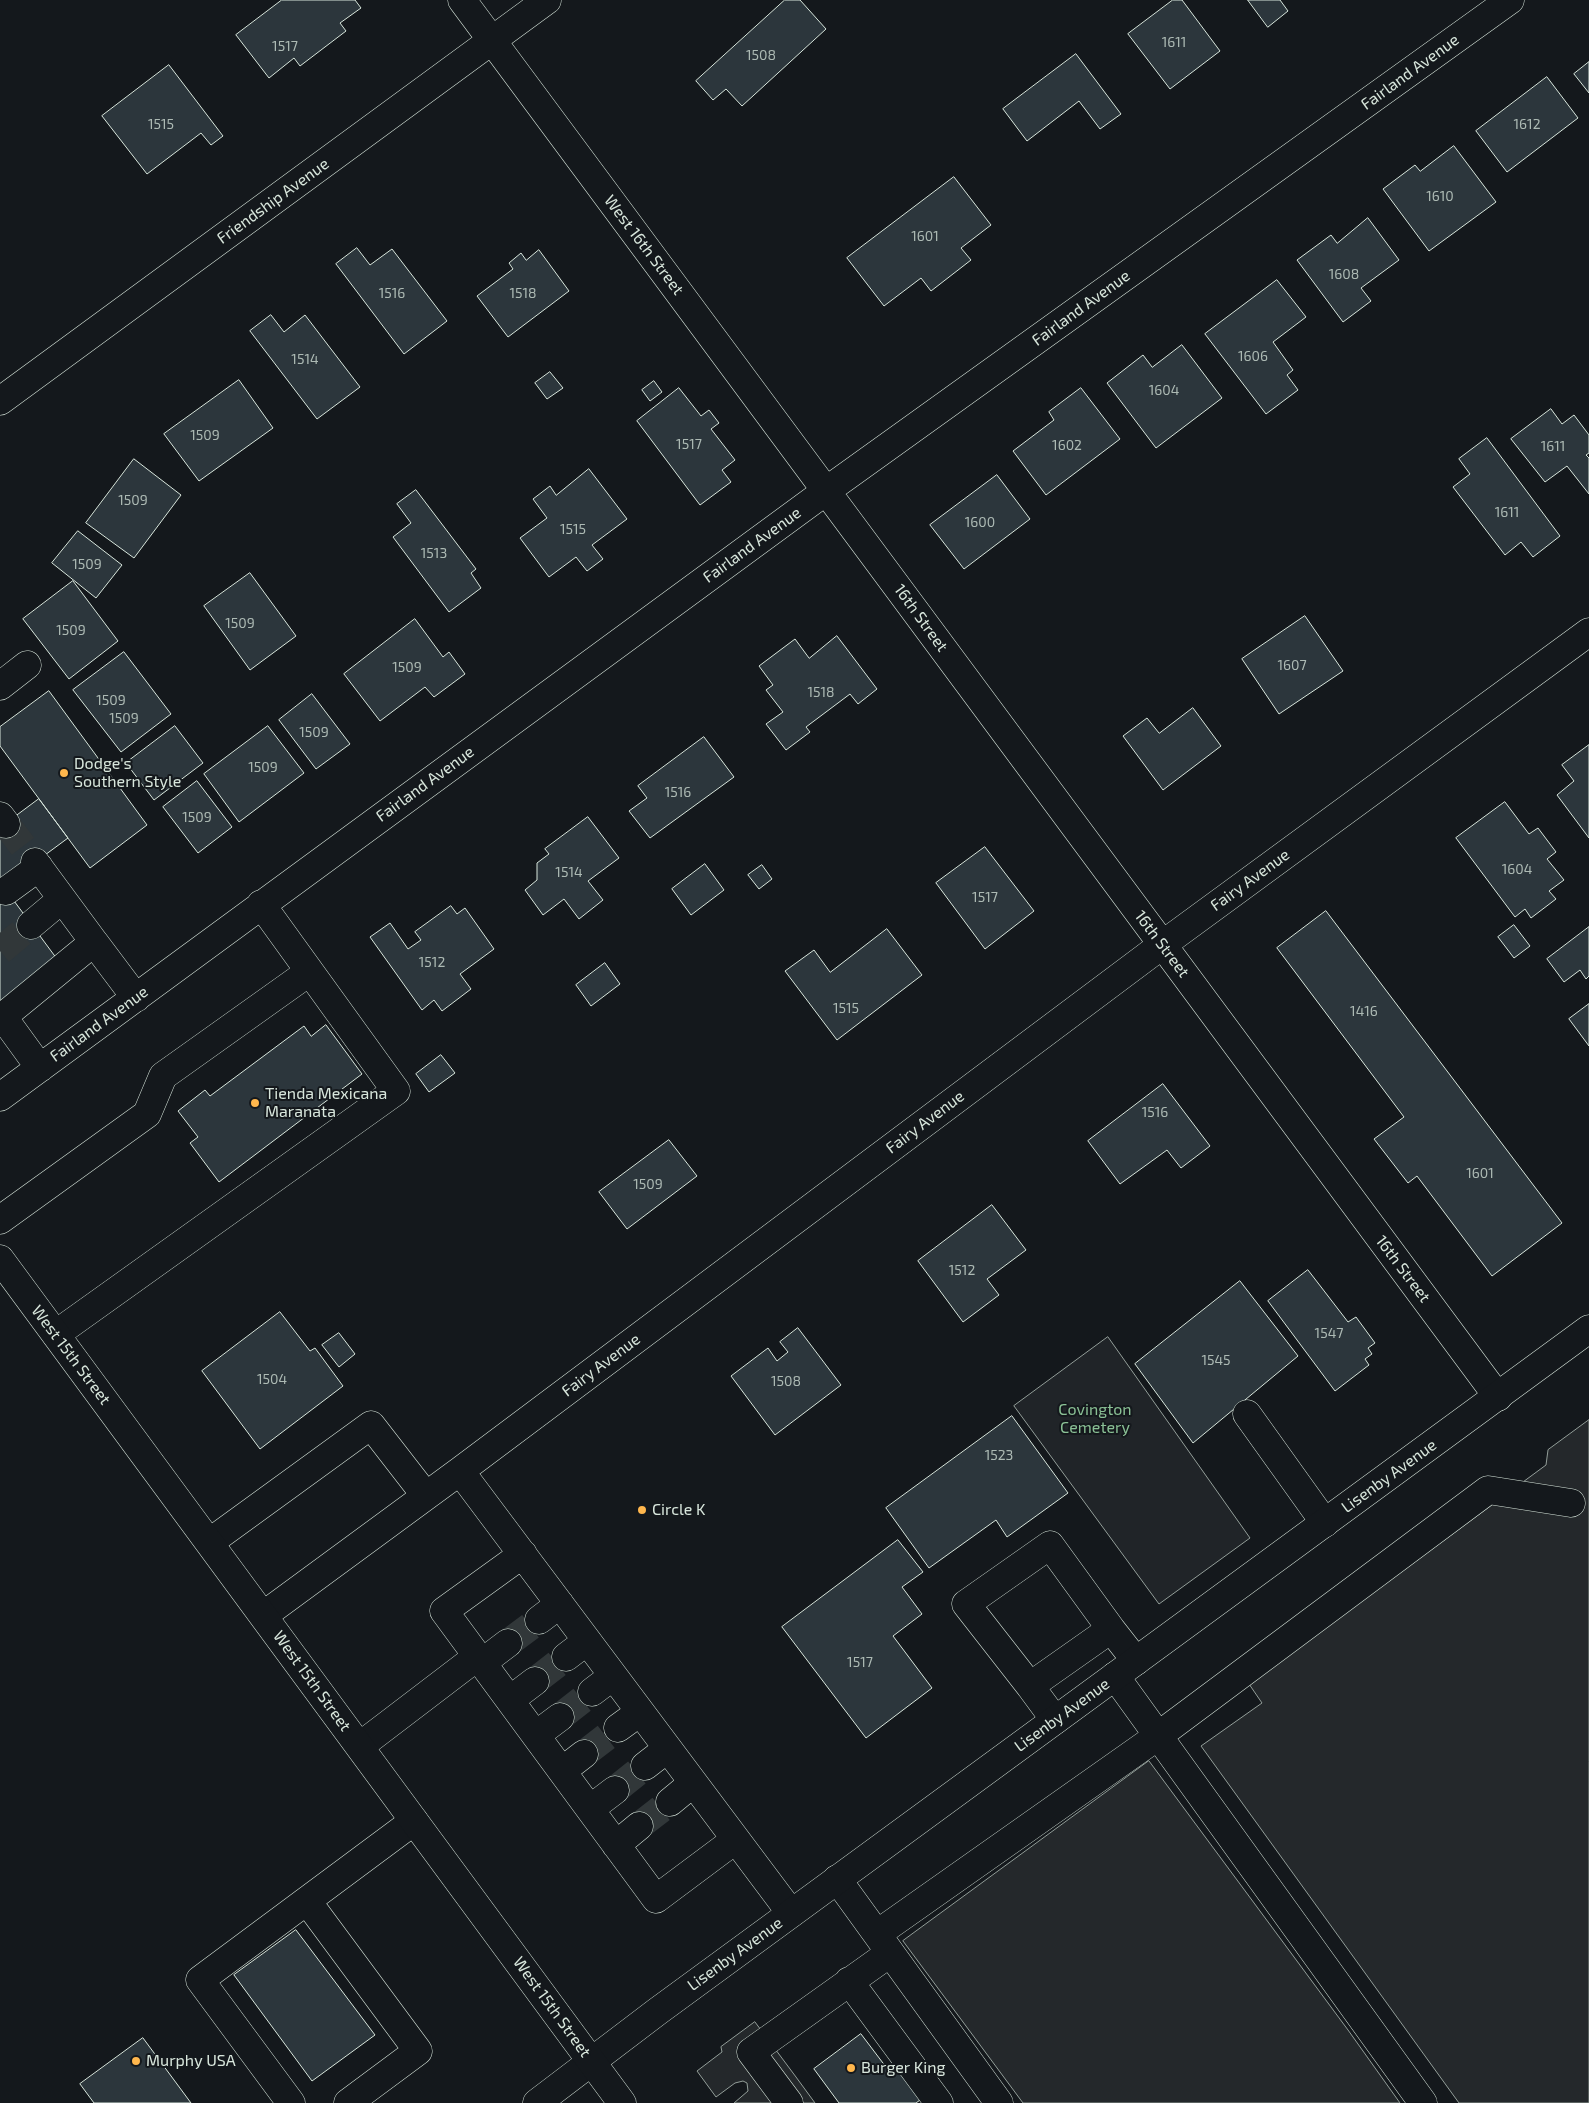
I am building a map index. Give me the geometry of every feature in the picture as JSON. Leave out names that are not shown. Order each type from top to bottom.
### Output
[{"type":"main road","name":"West 16th Street","points":[[462,0],[826,491]]},
{"type":"main road","name":"Friendship Avenue","points":[[0,401],[547,0]]},
{"type":"main road","name":"Fairland Avenue","points":[[0,1097],[826,491],[1510,0]]},
{"type":"main road","name":"16th Street","points":[[826,491],[1498,1397]]},
{"type":"main road","name":"Fairy Avenue","points":[[264,1615],[460,1471],[1162,945],[1589,632]]},
{"type":"main road","points":[[0,686],[27,665]]},
{"type":"main road","points":[[6,891],[37,865],[136,998]]},
{"type":"main road","points":[[31,925],[62,899]]},
{"type":"main road","points":[[56,1334],[396,1090],[261,904]]},
{"type":"main road","points":[[40,1068],[2,1018],[94,942]]},
{"type":"main road","points":[[0,1220],[148,1114],[163,1076],[309,972]]},
{"type":"main road","name":"West 15th Street","points":[[0,1259],[622,2103]]},
{"type":"main road","name":"Lisenby Avenue","points":[[537,2103],[837,1879],[1589,1330]]},
{"type":"main road","points":[[1248,1414],[1325,1523]]},
{"type":"main road","points":[[210,1542],[371,1425],[426,1496]]},
{"type":"main road","points":[[460,1471],[523,1554],[549,1612],[576,1649],[603,1684],[640,1712],[791,1913]]},
{"type":"main road","points":[[789,2103],[750,2052],[849,1981],[883,1943],[1488,1490],[1571,1503]]},
{"type":"main road","points":[[1055,1720],[966,1604],[1050,1545],[1111,1629],[1126,1669],[1158,1736],[1423,2103]]},
{"type":"main road","points":[[523,1554],[444,1611],[656,1899],[735,1840]]},
{"type":"main road","points":[[1030,1686],[1111,1629]]},
{"type":"main road","points":[[360,1746],[480,1659],[508,1643]]},
{"type":"main road","points":[[510,1700],[535,1681]]},
{"type":"main road","points":[[618,1728],[640,1712]]},
{"type":"main road","points":[[536,1736],[560,1717]]},
{"type":"main road","points":[[645,1766],[667,1749]]},
{"type":"main road","points":[[562,1771],[584,1754]]},
{"type":"main road","points":[[670,1802],[693,1783]]},
{"type":"main road","points":[[590,1809],[614,1790]]},
{"type":"main road","points":[[291,2103],[200,1980],[414,1821]]},
{"type":"main road","points":[[616,1844],[639,1826]]},
{"type":"main road","points":[[837,1879],[999,2103]]},
{"type":"main road","points":[[307,1900],[418,2051],[348,2103]]},
{"type":"main road","points":[[849,1981],[940,2103]]},
{"type":"green space","name":"Covington Cemetery","points":[[1108,1337],[1250,1538],[1159,1604],[1014,1406]]},
{"type":"shaded area","points":[[1589,1420],[1589,2103],[1459,2103],[1201,1746],[1262,1703],[1249,1684],[1546,1465],[1548,1450]]},
{"type":"shaded area","points":[[1149,1761],[1400,2103],[1023,2103],[903,1941]]},
{"type":"shaded area","points":[[755,2022],[815,2103],[734,2103],[748,2091],[747,2083],[743,2081],[735,2083],[716,2097],[697,2071],[722,2052],[721,2047]]},
{"type":"building","points":[[282,0],[355,0],[361,8],[340,23],[346,31],[300,66],[294,58],[269,78],[236,35]]},
{"type":"building","points":[[785,0],[800,0],[826,29],[742,106],[726,89],[713,100],[696,81]]},
{"type":"building","points":[[1173,0],[1182,0],[1220,51],[1170,89],[1128,34]]},
{"type":"building","points":[[1248,0],[1280,0],[1288,11],[1268,27]]},
{"type":"building","points":[[1076,54],[1121,114],[1100,129],[1079,101],[1027,141],[1003,109]]},
{"type":"building","points":[[1589,62],[1589,93],[1574,74]]},
{"type":"building","points":[[169,65],[223,136],[211,145],[201,133],[147,174],[102,116]]},
{"type":"building","points":[[1547,77],[1578,118],[1507,172],[1476,131]]},
{"type":"building","points":[[1454,146],[1496,202],[1429,251],[1383,189],[1415,165],[1420,171]]},
{"type":"building","points":[[954,177],[991,225],[961,248],[971,260],[931,291],[921,278],[884,306],[847,258]]},
{"type":"building","points":[[1368,218],[1399,260],[1361,288],[1371,301],[1343,322],[1297,260],[1331,235],[1337,243]]},
{"type":"building","points":[[357,248],[370,265],[392,249],[447,321],[404,354],[336,264]]},
{"type":"building","points":[[539,250],[569,291],[508,337],[477,296],[513,269],[509,263],[521,253],[526,260]]},
{"type":"building","points":[[1277,280],[1306,317],[1273,342],[1293,370],[1287,375],[1298,390],[1266,414],[1205,334]]},
{"type":"building","points":[[271,315],[284,332],[305,315],[360,387],[317,419],[250,331]]},
{"type":"building","points":[[1182,345],[1222,398],[1156,448],[1107,383],[1143,355],[1152,367]]},
{"type":"building","points":[[550,372],[563,388],[547,399],[535,383]]},
{"type":"building","points":[[239,380],[273,428],[199,481],[164,434]]},
{"type":"building","points":[[654,381],[662,392],[650,401],[642,390]]},
{"type":"building","points":[[679,388],[701,416],[709,410],[719,423],[711,429],[735,460],[722,470],[731,482],[700,505],[637,421]]},
{"type":"building","points":[[1081,388],[1120,439],[1046,495],[1013,451],[1054,420],[1049,412]]},
{"type":"building","points":[[1551,409],[1562,424],[1574,415],[1589,435],[1589,453],[1586,455],[1589,458],[1589,494],[1567,466],[1545,482],[1511,439]]},
{"type":"building","points":[[1487,438],[1560,536],[1533,557],[1521,542],[1505,555],[1453,487],[1470,474],[1459,459]]},
{"type":"building","points":[[134,459],[181,495],[134,558],[86,523]]},
{"type":"building","points":[[589,469],[627,519],[592,545],[603,559],[587,571],[576,557],[549,577],[520,538],[547,518],[533,499],[550,486],[556,495]]},
{"type":"building","points":[[997,475],[1030,519],[964,569],[930,525]]},
{"type":"building","points":[[416,490],[476,569],[471,573],[481,588],[449,612],[393,537],[411,523],[397,504]]},
{"type":"building","points":[[78,531],[122,565],[96,598],[52,563]]},
{"type":"building","points":[[250,573],[296,636],[250,670],[204,606]]},
{"type":"building","points":[[73,581],[118,641],[69,679],[23,619]]},
{"type":"building","points":[[1305,616],[1343,671],[1279,714],[1242,659]]},
{"type":"building","points":[[415,619],[443,657],[449,652],[465,674],[434,697],[425,687],[380,721],[344,674]]},
{"type":"building","points":[[837,636],[877,689],[858,704],[850,694],[806,727],[810,732],[786,750],[766,724],[783,712],[766,690],[773,685],[759,666],[795,639],[809,658]]},
{"type":"building","points":[[124,652],[171,714],[121,752],[73,690]]},
{"type":"building","name":"Dodge's Southern Style","points":[[49,691],[147,825],[90,868],[0,746],[0,727]]},
{"type":"building","points":[[312,694],[350,744],[316,769],[279,720]]},
{"type":"building","points":[[1193,708],[1221,746],[1163,790],[1123,736],[1147,718],[1159,733]]},
{"type":"building","points":[[175,726],[203,763],[154,800],[126,763]]},
{"type":"building","points":[[268,726],[304,773],[239,822],[204,774]]},
{"type":"building","points":[[704,737],[734,777],[650,838],[629,811],[647,798],[638,786]]},
{"type":"building","points":[[1589,745],[1589,838],[1557,795],[1574,781],[1562,765]]},
{"type":"building","points":[[197,781],[232,827],[198,853],[163,807]]},
{"type":"building","points":[[39,799],[68,838],[3,886],[57,959],[0,1004],[0,828]]},
{"type":"building","points":[[1505,802],[1529,834],[1538,828],[1556,852],[1547,859],[1564,880],[1549,891],[1556,899],[1531,918],[1525,909],[1515,917],[1456,838]]},
{"type":"building","points":[[588,817],[619,858],[588,881],[603,900],[579,919],[564,899],[543,915],[525,890],[537,880],[537,863],[549,854],[545,849]]},
{"type":"building","points":[[985,847],[1034,911],[985,949],[936,883]]},
{"type":"building","points":[[705,864],[724,890],[691,915],[672,889]]},
{"type":"building","points":[[762,865],[772,879],[759,889],[748,875]]},
{"type":"building","points":[[451,906],[457,914],[465,908],[494,949],[460,974],[471,989],[442,1011],[434,1000],[422,1010],[370,937],[390,923],[408,949],[421,940],[415,932]]},
{"type":"building","points":[[1326,911],[1562,1223],[1492,1276],[1417,1176],[1408,1183],[1374,1139],[1404,1117],[1277,948]]},
{"type":"building","points":[[1514,925],[1530,946],[1514,958],[1498,937]]},
{"type":"building","points":[[1589,927],[1589,976],[1586,979],[1580,970],[1564,982],[1547,959]]},
{"type":"building","points":[[887,929],[922,975],[837,1040],[785,971],[814,950],[830,972]]},
{"type":"building","points":[[605,963],[620,984],[591,1006],[576,985]]},
{"type":"building","points":[[1589,1004],[1589,1046],[1569,1019]]},
{"type":"building","name":"Tienda Mexicana Maranata","points":[[326,1025],[362,1074],[219,1182],[190,1143],[198,1137],[178,1111],[205,1090],[210,1096],[304,1026],[311,1036]]},
{"type":"building","points":[[441,1055],[455,1073],[429,1092],[416,1074]]},
{"type":"building","points":[[1163,1084],[1210,1146],[1181,1168],[1167,1150],[1120,1184],[1088,1141]]},
{"type":"building","points":[[669,1140],[697,1176],[627,1229],[599,1192]]},
{"type":"building","points":[[992,1205],[1026,1250],[987,1279],[999,1295],[963,1322],[918,1261]]},
{"type":"building","points":[[1308,1270],[1348,1322],[1356,1317],[1375,1343],[1368,1348],[1372,1354],[1365,1359],[1369,1365],[1335,1391],[1268,1301]]},
{"type":"building","points":[[1240,1281],[1298,1356],[1193,1443],[1135,1364]]},
{"type":"building","points":[[280,1312],[310,1351],[315,1348],[343,1386],[260,1449],[202,1371]]},
{"type":"building","points":[[798,1328],[841,1385],[775,1435],[731,1376],[768,1348],[777,1361],[788,1352],[780,1342]]},
{"type":"building","points":[[339,1333],[355,1354],[339,1367],[322,1345]]},
{"type":"building","points":[[1012,1416],[1068,1493],[1007,1537],[996,1520],[929,1568],[886,1508]]},
{"type":"building","points":[[898,1540],[923,1572],[902,1587],[922,1614],[893,1636],[932,1688],[866,1738],[782,1627]]},
{"type":"building","name":"Murphy USA","points":[[296,1930],[375,2035],[312,2081],[234,1975]]},
{"type":"building","name":"Burger King","points":[[861,2034],[889,2071],[895,2066],[920,2100],[916,2103],[839,2103],[814,2069]]},
{"type":"building","name":"Murphy USA","points":[[143,2038],[191,2103],[94,2103],[80,2084]]},
{"type":"tunnel","points":[[6,824],[35,862]]},
{"type":"tunnel","points":[[0,951],[31,925]]},
{"type":"tunnel","points":[[508,1643],[539,1620]]},
{"type":"tunnel","points":[[535,1681],[566,1657]]},
{"type":"tunnel","points":[[560,1717],[592,1692]]},
{"type":"tunnel","points":[[584,1754],[618,1728]]},
{"type":"tunnel","points":[[615,1790],[645,1766]]},
{"type":"tunnel","points":[[639,1826],[670,1802]]},
{"type":"place","name":"Dodge's Southern Style","points":[[64,773]]},
{"type":"place","name":"Tienda Mexicana Maranata","points":[[255,1103]]},
{"type":"place","name":"Circle K","points":[[642,1510]]},
{"type":"place","name":"Murphy USA","points":[[136,2061]]},
{"type":"place","name":"Burger King","points":[[851,2068]]}]
